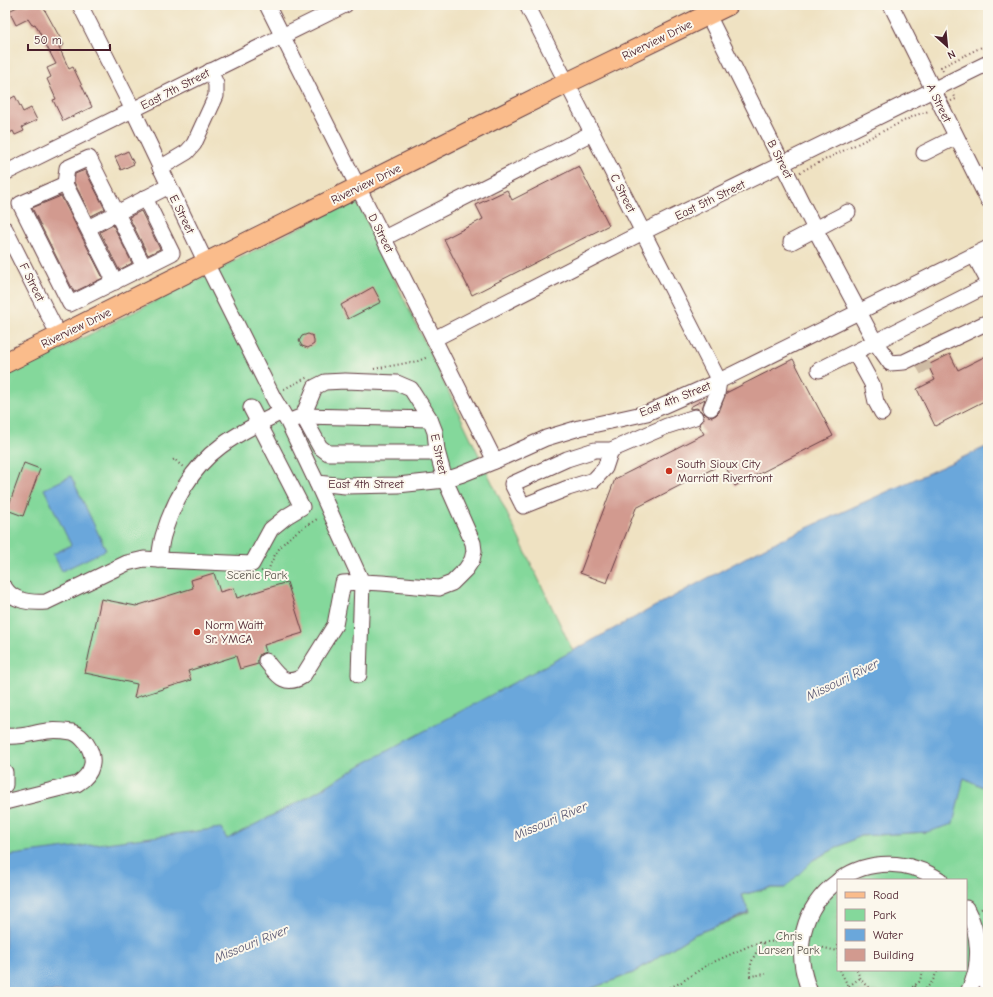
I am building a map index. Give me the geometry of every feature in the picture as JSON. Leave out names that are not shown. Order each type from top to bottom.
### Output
[{"type":"main road","name":"Riverview Drive","points":[[5,363],[567,83],[706,10],[728,5]]},
{"type":"street","name":"E Street","points":[[80,5],[133,110],[206,263],[274,399],[285,417],[362,582]]},
{"type":"street","name":"D Street","points":[[267,5],[495,461]]},
{"type":"street","name":"East 7th Street","points":[[5,173],[345,5]]},
{"type":"street","name":"C Street","points":[[527,5],[720,381]]},
{"type":"street","name":"A Street","points":[[891,5],[988,200]]},
{"type":"street","name":"B Street","points":[[706,10],[858,312],[875,342],[890,363]]},
{"type":"street","name":"East 5th Street","points":[[434,338],[643,232],[988,63]]},
{"type":"street","points":[[160,168],[187,152],[194,144],[216,96],[216,84],[210,71]]},
{"type":"street","points":[[384,238],[592,133]]},
{"type":"street","points":[[924,153],[956,137]]},
{"type":"street","points":[[115,282],[65,184],[67,168],[89,158],[144,267]]},
{"type":"street","points":[[65,184],[20,204],[70,304],[172,253],[145,198]]},
{"type":"street","points":[[88,228],[169,186]]},
{"type":"street","points":[[791,242],[848,212]]},
{"type":"street","name":"F Street","points":[[5,229],[59,336]]},
{"type":"street","name":"East 4th Street","points":[[317,483],[345,486],[391,485],[445,480],[460,476],[546,438],[580,428],[647,413],[720,381],[988,248]]},
{"type":"street","points":[[974,255],[988,281]]},
{"type":"street","points":[[819,370],[988,285]]},
{"type":"street","points":[[890,363],[904,362],[988,322]]},
{"type":"street","points":[[890,363],[901,370],[923,364],[936,355],[936,346]]},
{"type":"street","points":[[855,353],[872,384],[876,402],[882,413]]},
{"type":"street","name":"E Street","points":[[266,661],[278,676],[284,680],[289,682],[297,680],[303,676],[335,624],[343,583],[382,583],[440,588],[452,583],[466,569],[472,560],[474,551],[473,543],[445,480],[437,453],[435,432],[430,419],[411,389],[397,383],[345,381],[325,382],[315,387],[303,416]]},
{"type":"street","points":[[711,408],[717,394],[720,381]]},
{"type":"street","points":[[668,405],[678,423]]},
{"type":"street","points":[[5,588],[8,593],[19,599],[32,603],[46,602],[127,563],[144,559],[252,564],[271,529],[287,516],[302,507],[251,408]]},
{"type":"street","points":[[303,416],[320,447],[328,453],[437,453]]},
{"type":"street","points":[[159,560],[163,536],[173,510],[186,485],[199,467],[219,447],[240,433],[259,423],[285,417],[303,416],[430,419]]},
{"type":"street","points":[[611,450],[605,468],[594,480],[568,488],[523,506],[512,484],[567,459],[595,450],[611,450],[694,417]]},
{"type":"street","points":[[359,675],[362,582]]},
{"type":"street","points":[[5,736],[14,737],[48,731],[73,733],[80,736],[89,748],[93,762],[88,775],[84,780],[77,784],[5,802]]},
{"type":"street","points":[[5,772],[5,785]]},
{"type":"street","points":[[840,879],[847,874],[861,869],[886,864],[895,864],[914,867],[938,879]]},
{"type":"street","points":[[810,992],[802,970],[798,942],[812,909],[822,895],[837,882]]},
{"type":"street","points":[[971,909],[977,939],[978,969],[988,985]]},
{"type":"street","points":[[968,992],[977,963]]},
{"type":"path","points":[[944,74],[941,67],[988,44]]},
{"type":"path","points":[[948,102],[956,99],[953,92]]},
{"type":"path","points":[[795,175],[916,115],[933,110]]},
{"type":"path","points":[[173,460],[175,459],[183,468]]},
{"type":"path","points":[[971,909],[988,906]]},
{"type":"path","points":[[659,992],[680,983],[707,964],[748,946],[764,942],[785,940],[837,951]]},
{"type":"path","points":[[764,942],[757,950],[754,957],[750,968],[750,976],[766,974]]},
{"type":"path","points":[[841,971],[849,986],[855,992]]},
{"type":"path","points":[[857,971],[864,984],[875,992]]},
{"type":"path","points":[[906,992],[915,986],[924,971]]},
{"type":"path","points":[[915,986],[921,992],[932,982],[938,971]]},
{"type":"path","points":[[849,986],[860,978]]},
{"type":"green space","name":"Scenic Park","points":[[356,199],[573,651],[303,858],[5,917],[5,375],[61,349]]},
{"type":"green space","name":"Chris Larsen Park","points":[[964,777],[988,790],[988,992],[582,992],[633,973],[693,935],[749,914],[742,895],[769,888],[785,888],[813,860],[860,836],[927,832]]},
{"type":"water","name":"Missouri River","points":[[988,446],[988,790],[964,778],[953,824],[927,832],[860,836],[813,860],[785,888],[769,888],[742,895],[749,913],[693,935],[633,973],[582,992],[5,992],[5,856],[221,828],[227,839],[308,797],[363,764],[765,547]]},
{"type":"water","points":[[71,476],[106,550],[62,571],[53,554],[71,545],[44,489]]},
{"type":"building","points":[[21,5],[42,5],[64,45],[59,47],[69,69],[73,67],[92,107],[63,121],[53,100],[56,99],[47,79],[51,77],[47,68],[56,64],[35,24],[32,25],[28,19],[16,25],[9,11]]},
{"type":"building","points":[[15,96],[23,112],[31,108],[37,120],[22,127],[24,131],[15,135],[13,131],[5,136],[5,102]]},
{"type":"building","points":[[128,151],[134,164],[121,170],[115,157]]},
{"type":"building","points":[[579,166],[609,225],[472,295],[444,239],[483,219],[476,205],[507,190],[512,200]]},
{"type":"building","points":[[85,170],[105,209],[91,216],[74,182],[75,174]]},
{"type":"building","points":[[61,196],[103,278],[74,292],[32,208]]},
{"type":"building","points":[[141,211],[160,249],[148,255],[129,217]]},
{"type":"building","points":[[113,225],[132,263],[119,270],[100,232]]},
{"type":"building","points":[[373,287],[381,302],[348,319],[341,305]]},
{"type":"building","points":[[308,334],[313,336],[314,344],[308,348],[302,346],[299,341],[302,336]]},
{"type":"building","points":[[950,354],[958,370],[988,355],[988,399],[935,426],[917,389],[935,380],[928,365]]},
{"type":"building","name":"South Sioux City Marriott Riverfront","points":[[793,359],[833,436],[735,486],[724,463],[636,508],[607,583],[580,573],[615,479],[704,434],[699,425],[704,419],[703,414],[697,408],[690,409],[690,407],[705,399],[702,409],[704,413],[712,417],[719,412],[726,393]]},
{"type":"building","points":[[24,463],[40,469],[23,516],[7,510]]},
{"type":"building","points":[[214,573],[220,592],[234,588],[237,598],[287,582],[303,633],[264,645],[266,652],[260,654],[258,664],[240,669],[236,656],[188,671],[191,680],[134,698],[137,684],[85,673],[101,599],[136,606],[193,588],[191,580]]},
{"type":"tunnel","points":[[917,368],[929,361]]},
{"type":"place","name":"South Sioux City Marriott Riverfront","points":[[669,471]]},
{"type":"place","name":"Norm Waitt Sr. YMCA","points":[[197,632]]}]
